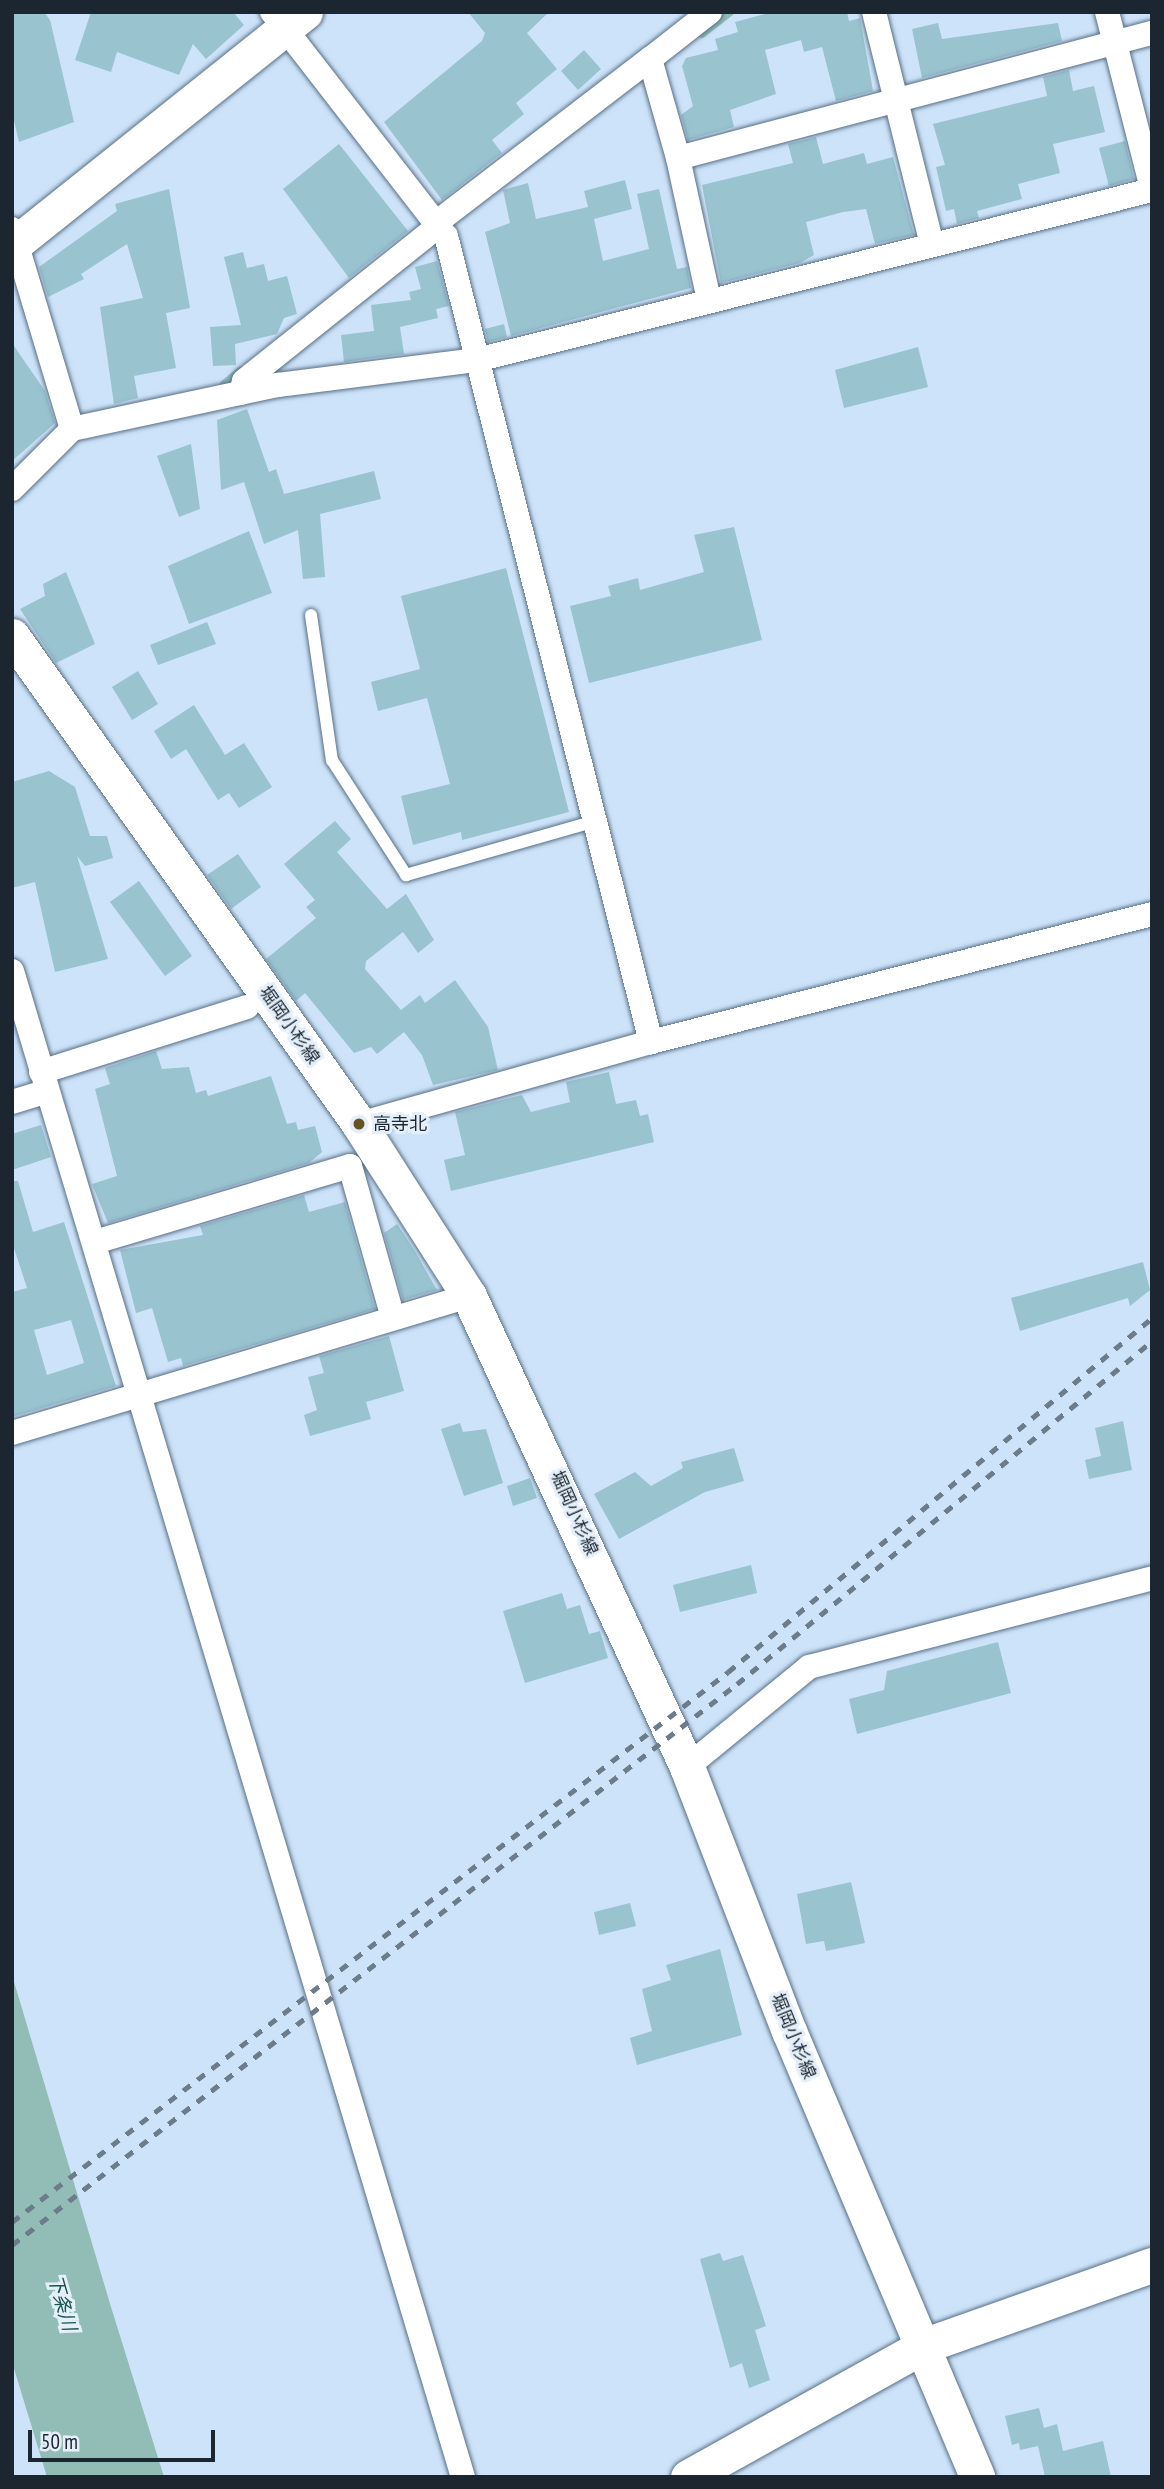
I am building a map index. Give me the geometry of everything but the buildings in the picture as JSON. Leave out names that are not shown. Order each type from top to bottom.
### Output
[{"type":"main road","points":[[14,239],[287,18]]},
{"type":"main road","name":"堀岡小杉線","points":[[12,636],[359,1124],[469,1296],[687,1767],[789,2031],[977,2477]]},
{"type":"main road","points":[[688,2477],[923,2346],[1152,2265]]},
{"type":"street","points":[[241,393],[244,381],[437,225],[709,12]]},
{"type":"street","points":[[874,12],[894,101],[932,244]]},
{"type":"street","points":[[12,489],[72,429],[241,393],[477,360],[1152,189],[1107,12]]},
{"type":"street","points":[[287,18],[437,225],[477,360],[651,1042]]},
{"type":"street","points":[[678,158],[1152,33]]},
{"type":"street","points":[[650,59],[678,158],[709,300]]},
{"type":"street","points":[[14,239],[72,429]]},
{"type":"street","points":[[359,1124],[651,1042],[1152,914]]},
{"type":"street","points":[[12,971],[43,1082],[95,1242],[463,2477]]},
{"type":"street","points":[[12,1102],[43,1082],[247,1007]]},
{"type":"street","points":[[95,1242],[350,1166],[394,1318]]},
{"type":"street","points":[[12,1433],[469,1296]]},
{"type":"street","points":[[687,1767],[808,1667],[1152,1578]]},
{"type":"lane","points":[[312,615],[332,760],[406,875],[594,821]]},
{"type":"water","name":"下条川","points":[[12,1975],[164,2477],[47,2477],[12,2362]]},
{"type":"waterway","points":[[702,34],[730,12]]},
{"type":"waterway","points":[[224,384],[240,371]]},
{"type":"railway","points":[[12,2222],[728,1672],[1152,1318]]},
{"type":"railway","points":[[12,2245],[737,1684],[1152,1341]]},
{"type":"place","name":"高寺北","points":[[359,1124]]}]
